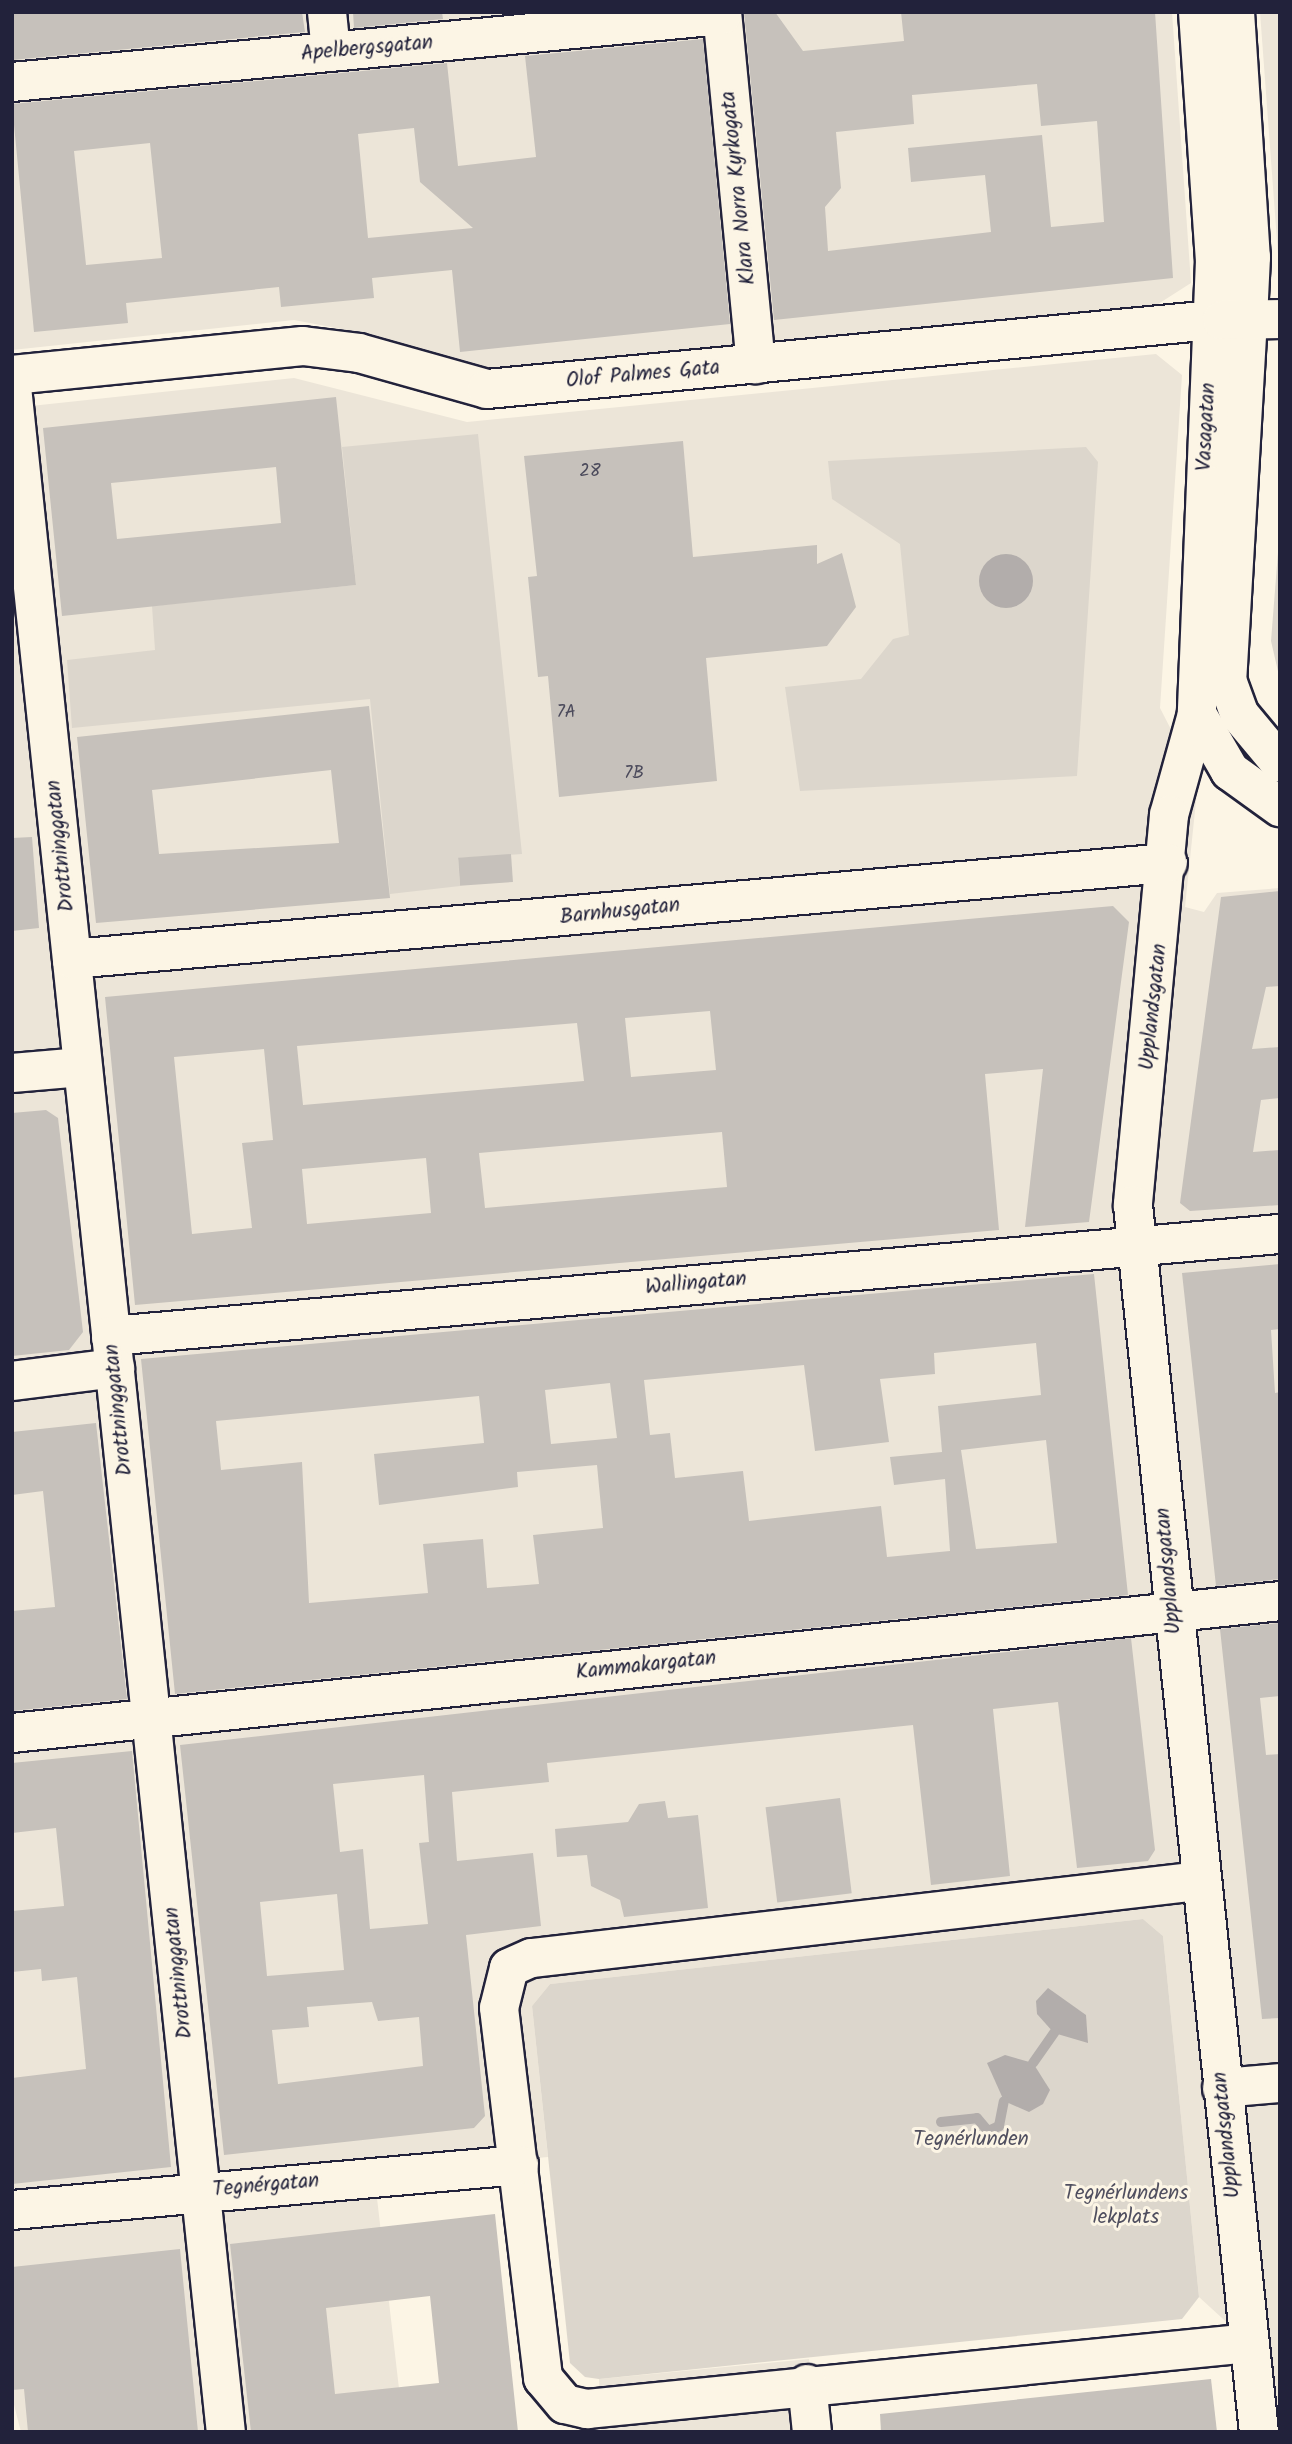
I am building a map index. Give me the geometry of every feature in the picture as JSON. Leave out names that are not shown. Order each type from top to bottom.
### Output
[{"type":"street","points":[[327,12],[331,52]]},
{"type":"street","name":"Vasagatan","points":[[1197,714],[1247,319],[1214,226],[1198,12]]},
{"type":"street","name":"Vasagatan","points":[[1235,12],[1251,257],[1227,680],[1240,715],[1280,763]]},
{"type":"street","name":"Apelbergsgatan","points":[[15,82],[722,14]]},
{"type":"street","name":"Klara Norra Kyrkogata","points":[[722,14],[756,364]]},
{"type":"street","name":"Olof Palmes Gata","points":[[12,375],[303,346],[359,353],[487,389],[1247,319]]},
{"type":"street","name":"Drottninggatan","points":[[12,387],[226,2432]]},
{"type":"street","points":[[1197,714],[1230,771],[1280,807]]},
{"type":"street","name":"Upplandsgatan","points":[[1197,714],[1174,785],[1134,1244],[1259,2432]]},
{"type":"street","name":"Barnhusgatan","points":[[72,959],[1168,863]]},
{"type":"street","points":[[12,1073],[82,1067]]},
{"type":"street","name":"Wallingatan","points":[[31,1378],[113,1352],[170,1329],[1134,1244],[1280,1234]]},
{"type":"street","name":"Kammakargatan","points":[[12,1733],[1280,1601]]},
{"type":"street","points":[[1199,1881],[531,1958],[509,1968],[499,2008],[543,2378],[551,2395],[587,2409],[807,2384],[1249,2343]]},
{"type":"street","points":[[1222,2088],[1280,2083]]},
{"type":"street","name":"Tegnérgatan","points":[[12,2210],[201,2191],[519,2165]]},
{"type":"street","points":[[807,2384],[812,2432]]},
{"type":"shaded area","points":[[12,12],[1172,12],[1191,283],[1155,306],[477,373],[378,336],[294,320],[12,350]]},
{"type":"shaded area","points":[[1260,12],[1280,12],[1280,268],[1279,268]]},
{"type":"shaded area","points":[[1156,354],[1182,375],[1160,708],[1198,782],[1185,907],[1204,912],[1217,893],[1280,888],[1280,2432],[1256,2432],[1246,2340],[1199,2297],[1163,1936],[1143,1919],[550,1984],[532,2006],[548,2157],[374,2172],[404,2432],[21,2432],[12,2397],[12,408],[294,378],[467,422]]},
{"type":"shaded area","points":[[1006,554],[1025,562],[1033,581],[1025,600],[1006,608],[987,600],[979,581],[987,562]]},
{"type":"shaded area","points":[[1048,1988],[1086,2015],[1088,2043],[1054,2033],[1037,2014],[1036,2001]]},
{"type":"shaded area","points":[[1005,2055],[1033,2063],[1050,2090],[1043,2104],[1029,2112],[1004,2101],[987,2063]]},
{"type":"shaded area","points":[[809,2359],[816,2432],[601,2432],[599,2379]]},
{"type":"green space","points":[[478,434],[522,854],[458,858],[460,886],[390,894],[370,699],[72,728],[67,660],[155,650],[152,606],[356,585],[342,447]]},
{"type":"green space","points":[[1086,447],[1098,462],[1077,776],[800,791],[785,687],[861,679],[893,639],[909,635],[900,544],[832,499],[828,461]]},
{"type":"green space","points":[[1280,527],[1280,680],[1271,641]]},
{"type":"green space","name":"Tegnérlunden","points":[[1143,1919],[1163,1936],[1199,2297],[1182,2319],[599,2379],[585,2377],[570,2363],[532,2006],[550,1984]]},
{"type":"building","points":[[12,12],[302,12],[305,32],[12,60]]},
{"type":"building","points":[[353,12],[442,12],[443,19],[354,28]]},
{"type":"building","points":[[744,12],[775,12],[803,51],[904,41],[901,12],[1155,12],[1173,278],[774,320]],"holes":[[[1037,84],[1041,126],[1097,121],[1104,222],[1051,227],[1042,135],[908,148],[911,182],[985,175],[991,232],[828,251],[825,207],[841,188],[836,132],[914,124],[912,95]]]},
{"type":"building","points":[[703,39],[730,324],[460,352],[452,270],[372,278],[374,298],[281,307],[279,287],[126,303],[128,323],[34,332],[12,104],[447,63],[458,166],[536,157],[525,56]],"holes":[[[414,128],[420,182],[473,228],[368,238],[358,134]],[[150,143],[162,258],[86,265],[74,151]]]},
{"type":"building","points":[[336,397],[356,585],[62,616],[43,428]],"holes":[[[276,467],[281,523],[117,539],[111,483]]]},
{"type":"building","points":[[683,441],[693,557],[817,545],[817,564],[842,553],[856,607],[827,646],[706,658],[717,781],[559,797],[548,676],[538,677],[528,577],[537,576],[524,456]]},
{"type":"building","points":[[369,706],[390,898],[96,923],[77,737]],"holes":[[[331,770],[339,843],[159,854],[152,790]]]},
{"type":"building","points":[[32,837],[39,928],[12,931],[12,838]]},
{"type":"building","points":[[511,854],[513,882],[460,886],[458,858]]},
{"type":"building","points":[[1280,891],[1280,986],[1266,987],[1252,1049],[1280,1047],[1280,1098],[1261,1100],[1253,1152],[1280,1150],[1280,1205],[1190,1211],[1180,1203],[1221,897]]},
{"type":"building","points":[[1113,906],[1129,922],[1089,1222],[1025,1227],[1043,1069],[985,1074],[999,1230],[135,1305],[105,997]],"holes":[[[710,1011],[716,1070],[631,1077],[625,1018]],[[577,1023],[584,1081],[303,1105],[297,1046]],[[264,1049],[273,1140],[242,1143],[252,1228],[192,1234],[174,1057]],[[722,1132],[727,1187],[485,1208],[479,1153]],[[426,1158],[431,1213],[307,1224],[302,1169]]]},
{"type":"building","points":[[46,1110],[58,1118],[83,1332],[69,1350],[12,1356],[12,1113]]},
{"type":"building","points":[[1280,1264],[1280,1329],[1271,1330],[1275,1393],[1280,1392],[1280,1579],[1216,1586],[1182,1273]]},
{"type":"building","points":[[1094,1274],[1128,1595],[175,1694],[141,1359]],"holes":[[[1036,1343],[1041,1395],[938,1406],[942,1452],[890,1457],[894,1485],[945,1479],[950,1551],[887,1557],[881,1506],[749,1521],[743,1471],[675,1478],[670,1433],[650,1435],[644,1380],[804,1365],[815,1451],[889,1442],[880,1379],[935,1374],[934,1353]],[[610,1383],[617,1438],[551,1444],[545,1390]],[[479,1396],[484,1443],[374,1454],[379,1505],[518,1487],[517,1472],[597,1465],[603,1528],[533,1535],[539,1584],[487,1588],[483,1539],[423,1544],[428,1593],[309,1603],[302,1462],[221,1470],[216,1421]],[[1046,1440],[1057,1543],[976,1549],[961,1450]]]},
{"type":"building","points":[[96,1423],[127,1699],[12,1711],[12,1611],[55,1607],[43,1491],[12,1495],[12,1432]]},
{"type":"building","points":[[1280,1623],[1280,1696],[1260,1698],[1266,1755],[1280,1754],[1280,2018],[1262,2019],[1220,1629]]},
{"type":"building","points":[[1131,1638],[1155,1850],[1148,1861],[1077,1868],[1058,1702],[993,1709],[1010,1876],[931,1885],[913,1725],[547,1763],[549,1782],[452,1792],[457,1861],[533,1853],[541,1926],[466,1935],[485,2116],[474,2128],[224,2155],[180,1745]],"holes":[[[424,1775],[429,1842],[419,1843],[428,1924],[370,1929],[363,1849],[340,1852],[333,1784]],[[337,1894],[344,1970],[267,1976],[260,1902]],[[372,2002],[378,2021],[419,2017],[423,2066],[278,2084],[272,2030],[309,2027],[307,2007]]]},
{"type":"building","points":[[132,1751],[171,2167],[12,2184],[12,2078],[86,2069],[77,1977],[42,1981],[41,1969],[12,1972],[12,1911],[64,1906],[56,1828],[12,1833],[12,1763]]},
{"type":"building","points":[[840,1798],[852,1893],[777,1902],[766,1807]]},
{"type":"building","points":[[665,1801],[668,1818],[698,1815],[708,1908],[624,1917],[620,1900],[591,1886],[587,1855],[557,1857],[555,1829],[628,1822],[639,1804]]},
{"type":"building","points":[[495,2214],[518,2432],[251,2432],[230,2244]],"holes":[[[430,2296],[439,2383],[335,2394],[326,2308]]]},
{"type":"building","points":[[180,2249],[198,2432],[28,2432],[24,2389],[12,2390],[12,2267]]},
{"type":"building","points":[[1211,2379],[1217,2432],[881,2432],[880,2414]]},
{"type":"waterway","points":[[1033,2063],[1054,2033]]},
{"type":"waterway","points":[[941,2122],[977,2118],[988,2131],[999,2126],[1004,2101]]},
{"type":"park label","name":"Tegnérlundens lekplats","points":[[1126,2206]]}]
